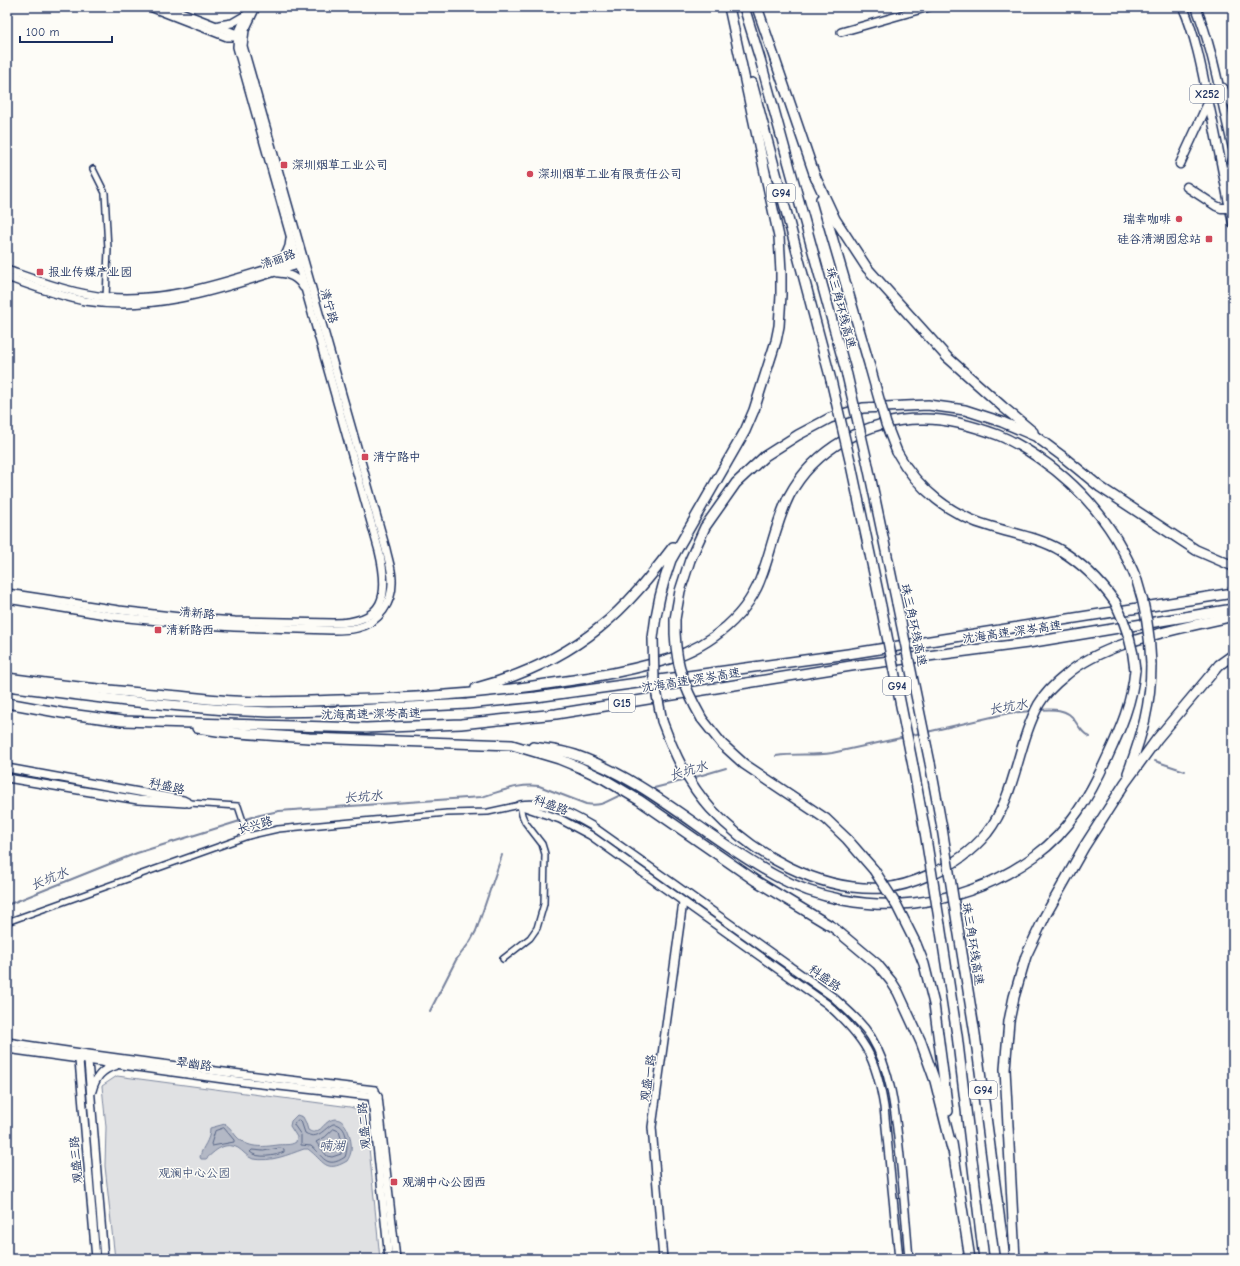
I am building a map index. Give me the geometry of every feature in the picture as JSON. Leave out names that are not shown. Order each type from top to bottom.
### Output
[{"type":"highway","name":"G94","points":[[730,7],[831,380],[881,606],[926,832],[957,1035],[984,1259]]},
{"type":"highway","points":[[730,7],[779,237],[781,272],[780,312],[776,341],[750,421],[671,560],[662,583],[656,608],[652,638],[654,680],[662,721],[671,745],[682,767],[694,787],[710,807],[724,822],[745,840],[768,856],[793,869],[821,879],[845,885],[883,888],[920,879],[941,870],[957,860],[974,847],[988,831],[1004,802],[1033,717],[1040,702],[1051,688],[1067,674],[1084,662],[1103,652],[1123,645],[1233,616]]},
{"type":"highway","name":"珠三角环线高速","points":[[744,7],[847,375],[868,461],[930,762],[942,828],[977,1048],[1004,1259]]},
{"type":"highway","points":[[122,720],[192,727],[224,732],[270,735],[372,741],[512,745],[552,749],[573,754],[598,764],[654,796],[748,860],[776,877],[817,893],[844,900],[876,904],[905,904],[930,901],[956,895],[983,886],[1022,865],[1053,842],[1071,822],[1098,779],[1119,733],[1132,695],[1135,670],[1131,642],[1124,622],[1115,602],[1103,586],[1076,560],[1042,541],[978,523],[963,516],[938,500],[916,480],[904,464],[897,452],[886,424],[814,174],[757,7]]},
{"type":"highway","points":[[814,174],[835,219],[867,268],[947,357],[1003,407],[1100,487],[1196,550],[1233,566]]},
{"type":"highway","points":[[970,1259],[952,1149],[934,1004],[924,964],[916,944],[898,906],[874,870],[857,849],[831,823],[815,810],[744,764],[722,744],[702,719],[686,688],[678,662],[674,642],[675,619],[680,591],[690,560],[704,527],[736,483],[765,456],[798,434],[830,418],[863,408],[891,406],[928,405],[958,409],[1002,422],[1035,436],[1062,456]]},
{"type":"highway","points":[[7,678],[111,691],[231,701],[280,702],[376,700],[486,692],[578,680],[655,663],[686,653],[700,646],[728,626],[749,601],[762,575],[782,512],[788,498],[797,483],[810,467],[825,454],[855,434],[890,422],[923,418],[979,428],[1004,437],[1026,449],[1052,467],[1077,488],[1104,519],[1122,547],[1137,581],[1147,619],[1151,647],[1151,684],[1144,728],[1124,784]]},
{"type":"highway","points":[[435,696],[466,691],[498,683],[527,672],[569,650],[599,628],[626,602],[659,565],[692,522]]},
{"type":"highway","name":"沈海高速 深岑高速","points":[[7,686],[126,702],[269,712],[336,711],[467,704],[536,697],[848,654],[1233,593]]},
{"type":"highway","name":"沈海高速 深岑高速","points":[[7,703],[62,713],[122,720],[366,728],[461,724],[556,714],[851,666],[1028,643],[1233,610]]},
{"type":"highway","points":[[1015,1259],[1005,1069],[1009,1021],[1019,975],[1034,937],[1084,847],[1124,784],[1157,739],[1219,665],[1233,655]]},
{"type":"highway","points":[[512,745],[559,759],[581,768],[639,800],[756,882],[834,928],[850,940],[884,971],[906,1007],[922,1042],[936,1086],[952,1149]]},
{"type":"main road","name":"X252","points":[[1183,7],[1194,37],[1209,101],[1233,224]]},
{"type":"main road","name":"X252","points":[[1196,7],[1203,24],[1218,79],[1233,148]]},
{"type":"main road","points":[[1218,79],[1229,100],[1233,104]]},
{"type":"main road","points":[[1180,164],[1209,101]]},
{"type":"main road","points":[[1216,135],[1229,132]]},
{"type":"main road","points":[[1226,183],[1233,160]]},
{"type":"main road","points":[[1187,187],[1216,206],[1221,208],[1230,208]]},
{"type":"street","points":[[150,7],[227,36],[240,36]]},
{"type":"street","points":[[168,7],[240,36]]},
{"type":"street","name":"清宁路","points":[[240,36],[247,26],[256,7]]},
{"type":"street","points":[[841,32],[929,7]]},
{"type":"street","points":[[214,25],[232,23],[242,18],[248,10]]},
{"type":"street","name":"清宁路","points":[[248,10],[237,47],[290,235],[300,262],[306,292],[383,568],[384,591],[378,606]]},
{"type":"street","points":[[216,32],[232,45],[240,58]]},
{"type":"street","name":"清宁路","points":[[240,36],[300,262],[391,568],[392,579],[390,598],[382,612]]},
{"type":"street","points":[[93,169],[105,193],[108,249],[106,300]]},
{"type":"street","points":[[290,235],[290,243],[286,255],[271,270],[290,275],[301,284],[306,292]]},
{"type":"street","name":"清丽路","points":[[7,270],[60,288],[106,300],[129,304],[158,303],[178,300],[300,262]]},
{"type":"street","name":"清丽路","points":[[7,277],[57,294],[85,301],[106,300]]},
{"type":"street","name":"清新路","points":[[7,593],[119,610],[235,621],[347,623],[368,616],[378,606]]},
{"type":"street","name":"清新路","points":[[7,599],[118,617],[234,627],[348,630],[372,622],[382,612]]},
{"type":"street","name":"科盛路","points":[[7,768],[140,791],[183,800],[189,803]]},
{"type":"street","name":"科盛路","points":[[7,778],[138,800],[183,804],[189,803]]},
{"type":"street","points":[[189,803],[238,806],[248,836]]},
{"type":"street","points":[[503,959],[530,938],[537,928],[544,904],[545,854],[542,844],[525,822],[520,805]]},
{"type":"street","name":"科盛路","points":[[520,805],[560,819],[581,829],[827,1004],[862,1040],[870,1054],[876,1071],[883,1101],[900,1259]]},
{"type":"street","name":"科盛路","points":[[520,805],[546,805],[575,816],[592,826],[833,997],[870,1035],[878,1050],[890,1084],[900,1159],[909,1259]]},
{"type":"street","name":"长兴路","points":[[7,922],[248,836],[278,829],[447,813],[488,812],[520,805]]},
{"type":"street","name":"观盛一路","points":[[663,1259],[652,1127],[683,902]]},
{"type":"street","name":"翠幽路","points":[[7,1042],[81,1057]]},
{"type":"street","name":"翠幽路","points":[[7,1049],[253,1076],[375,1094]]},
{"type":"street","points":[[81,1057],[88,1061]]},
{"type":"street","name":"观盛三路","points":[[81,1057],[96,1259]]},
{"type":"street","name":"翠幽路","points":[[88,1061],[252,1083],[375,1094]]},
{"type":"street","name":"观盛三路","points":[[88,1061],[104,1259]]},
{"type":"street","points":[[92,1099],[94,1085],[98,1077],[105,1070],[117,1065]]},
{"type":"street","name":"观盛二路","points":[[375,1094],[389,1259]]},
{"type":"street","name":"观盛二路","points":[[375,1094],[396,1259]]},
{"type":"green space","name":"观澜中心公园","points":[[117,1076],[350,1107],[360,1110],[366,1117],[380,1259],[115,1259],[105,1166],[106,1127],[102,1086]]},
{"type":"water","name":"喃湖","points":[[297,1115],[303,1117],[308,1130],[312,1132],[319,1130],[327,1122],[334,1119],[342,1122],[347,1129],[351,1143],[351,1152],[347,1161],[340,1165],[329,1166],[308,1149],[273,1159],[260,1160],[249,1157],[233,1146],[224,1146],[206,1159],[201,1159],[200,1157],[209,1137],[210,1128],[225,1124],[236,1136],[250,1145],[266,1146],[294,1143],[296,1142],[297,1137],[290,1126],[291,1121]]},
{"type":"waterway","name":"长坑水","points":[[1038,710],[1059,710],[1068,714],[1083,732],[1090,737]]},
{"type":"waterway","name":"长坑水","points":[[927,732],[1009,713],[1032,711]]},
{"type":"waterway","name":"长坑水","points":[[909,736],[920,733]]},
{"type":"waterway","name":"长坑水","points":[[776,756],[832,753],[905,737]]},
{"type":"waterway","name":"长坑水","points":[[1155,761],[1185,771]]},
{"type":"waterway","name":"长坑水","points":[[692,778],[726,768]]},
{"type":"waterway","name":"长坑水","points":[[650,789],[686,780]]},
{"type":"waterway","name":"长坑水","points":[[7,905],[137,853],[256,816],[279,811],[481,797],[510,788],[532,785],[539,786],[586,804],[593,805],[624,794]]},
{"type":"waterway","name":"长坑水","points":[[632,793],[641,791]]},
{"type":"waterway","points":[[430,1011],[456,960],[470,942],[476,931],[502,855]]},
{"type":"place","name":"深圳烟草工业公司","points":[[284,165]]},
{"type":"place","name":"深圳烟草工业有限责任公司","points":[[530,174]]},
{"type":"place","name":"瑞幸咖啡","points":[[1179,219]]},
{"type":"place","name":"硅谷清湖园总站","points":[[1209,239]]},
{"type":"place","name":"报业传媒产业园","points":[[40,272]]},
{"type":"place","name":"清宁路中","points":[[365,457]]},
{"type":"place","name":"清新路西","points":[[158,630]]},
{"type":"place","name":"观湖中心公园西","points":[[394,1182]]}]
